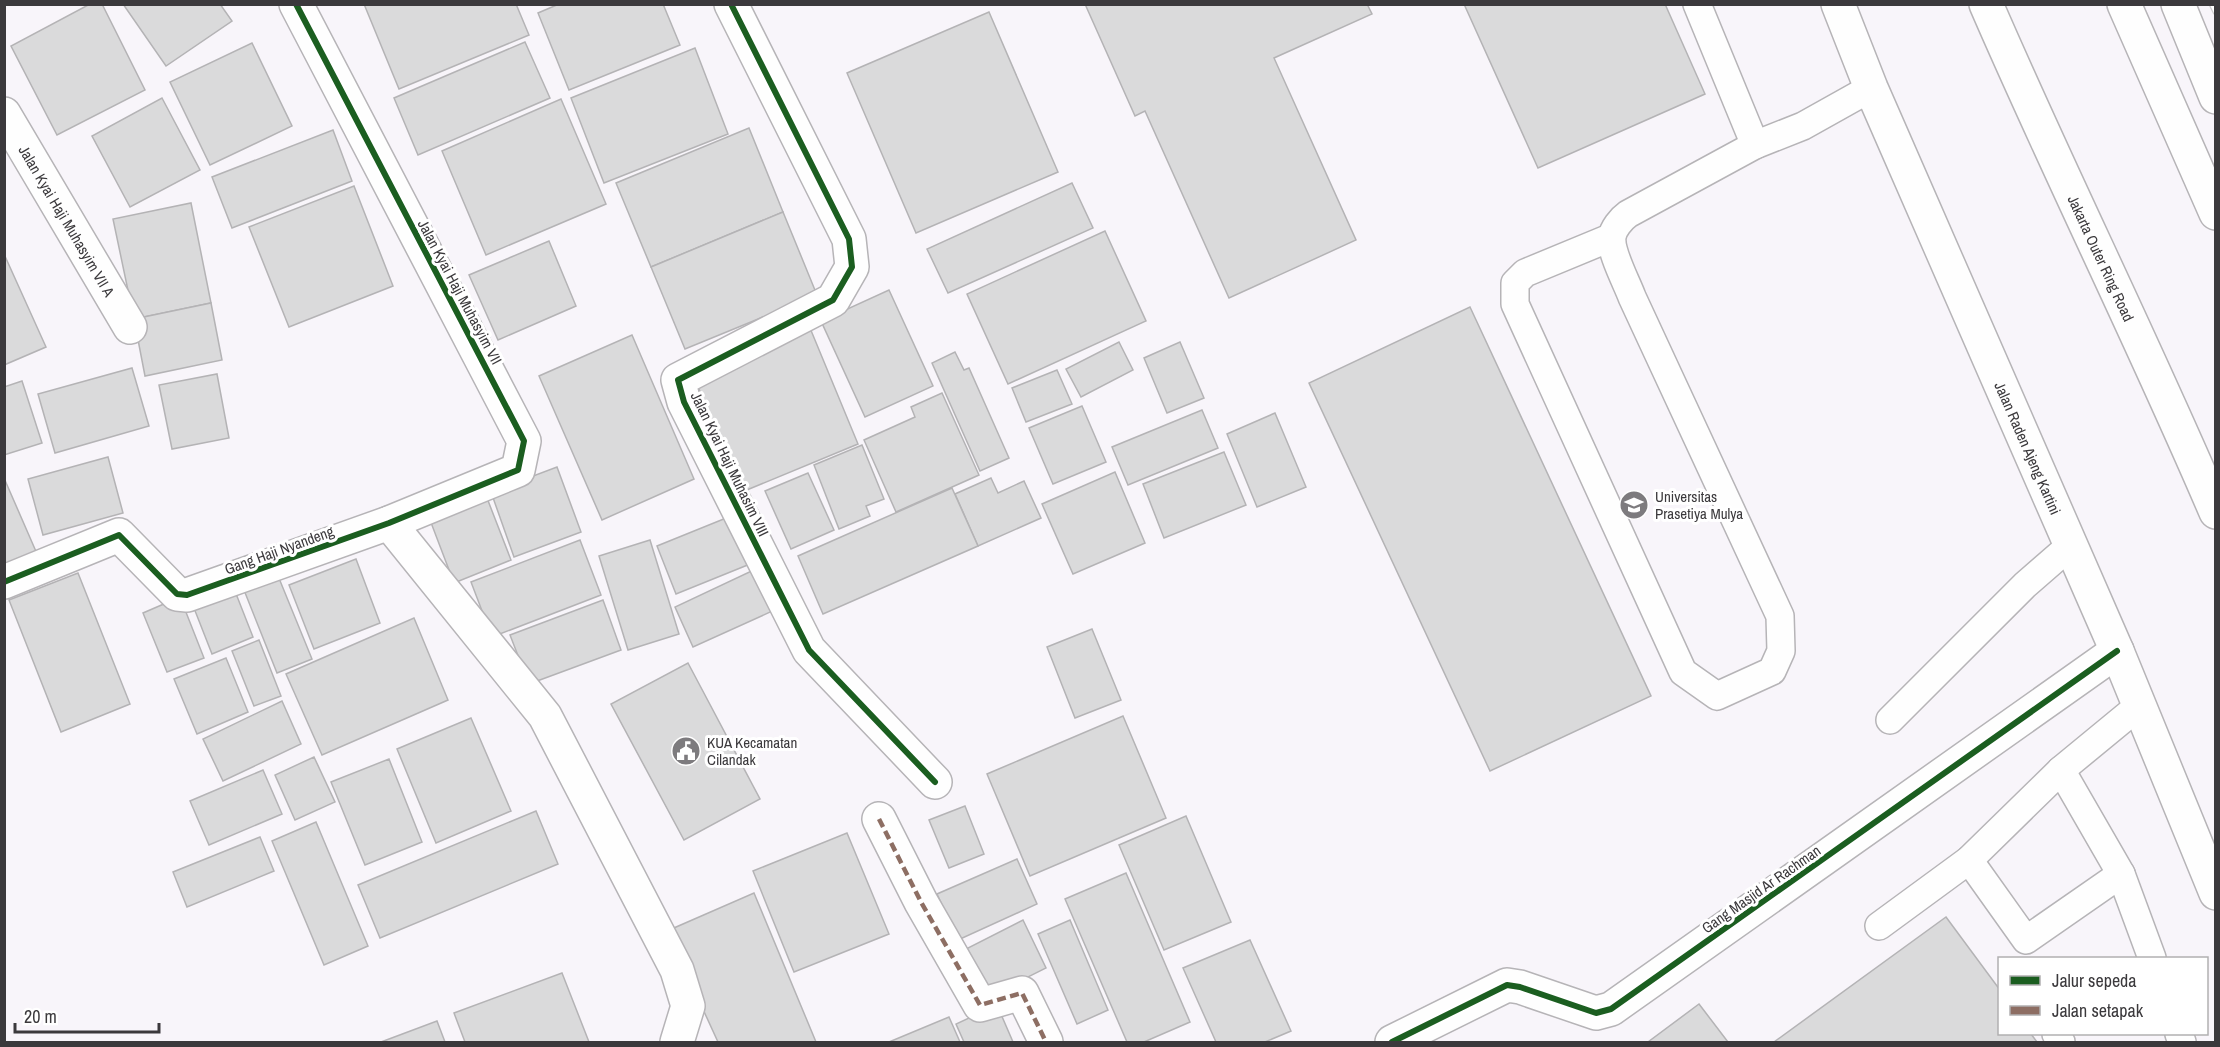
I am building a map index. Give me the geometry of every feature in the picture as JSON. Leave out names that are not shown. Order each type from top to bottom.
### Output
[{"type":"main road","name":"Jalan Kyai Haji Muhasyim VII","points":[[296,4],[524,441],[518,470],[389,523]]},
{"type":"main road","name":"Jalan Kyai Haji Muhasim VIII","points":[[731,4],[849,239],[852,267],[833,300],[678,380],[684,402],[809,650],[935,782]]},
{"type":"main road","name":"Jalan Raden Ajeng Kartini","points":[[1838,4],[1871,88],[2140,705],[2216,893]]},
{"type":"main road","points":[[1971,4],[2035,118]]},
{"type":"main road","name":"Jakarta Outer Ring Road","points":[[1986,4],[2035,118],[2180,428],[2216,512]]},
{"type":"main road","points":[[2124,4],[2216,213]]},
{"type":"main road","points":[[2178,4],[2216,97]]},
{"type":"main road","name":"Jalan Kyai Haji Muhasyim VII A","points":[[4,114],[130,327]]},
{"type":"main road","name":"Gang Haji Nyandeng","points":[[4,582],[119,535],[177,594],[187,596],[389,523]]},
{"type":"main road","points":[[389,523],[545,716],[677,970],[688,1006],[677,1042]]},
{"type":"main road","name":"Gang Masjid Ar Rachman","points":[[1392,1042],[1508,985],[1596,1013],[1611,1009],[2117,651]]},
{"type":"main road","points":[[879,819],[921,902],[980,1005],[1022,993],[1046,1042]]},
{"type":"lane","points":[[1697,4],[1755,145]]},
{"type":"lane","points":[[1612,237],[1525,273],[1515,283],[1515,304],[1683,672],[1717,696],[1772,671],[1781,651],[1780,616],[1632,297],[1612,237],[1621,219],[1628,214],[1755,145],[1803,126],[1871,88]]},
{"type":"lane","points":[[1890,720],[2025,585],[2071,545]]},
{"type":"lane","points":[[1878,926],[1970,860],[2061,770],[2140,705]]},
{"type":"lane","points":[[2061,770],[2121,874],[2152,957]]},
{"type":"lane","points":[[1970,860],[2029,949],[2121,874]]},
{"type":"building","points":[[90,4],[102,4],[145,90],[57,135],[11,46]]},
{"type":"building","points":[[123,4],[220,4],[232,21],[166,66]]},
{"type":"building","points":[[364,4],[516,4],[529,35],[399,89]]},
{"type":"building","points":[[559,4],[663,4],[680,45],[569,90],[538,13]]},
{"type":"building","points":[[1085,4],[1367,4],[1372,14],[1274,58],[1356,240],[1229,298],[1145,111],[1135,116]]},
{"type":"building","points":[[1464,4],[1665,4],[1705,94],[1538,168]]},
{"type":"building","points":[[989,12],[1058,172],[916,233],[847,73]]},
{"type":"building","points":[[525,42],[550,98],[418,155],[394,98]]},
{"type":"building","points":[[252,43],[292,126],[210,165],[170,82]]},
{"type":"building","points":[[695,48],[728,134],[604,183],[571,98]]},
{"type":"building","points":[[162,98],[200,170],[130,207],[92,136]]},
{"type":"building","points":[[561,99],[606,204],[486,255],[442,151]]},
{"type":"building","points":[[749,128],[783,212],[651,267],[616,183]]},
{"type":"building","points":[[333,130],[352,181],[232,228],[212,177]]},
{"type":"building","points":[[1072,183],[1093,228],[948,293],[927,249]]},
{"type":"building","points":[[354,186],[393,286],[289,327],[249,227]]},
{"type":"building","points":[[191,203],[211,303],[134,319],[113,219]]},
{"type":"building","points":[[783,212],[817,295],[685,349],[651,267]]},
{"type":"building","points":[[1105,231],[1146,321],[1008,384],[967,294]]},
{"type":"building","points":[[549,241],[576,306],[498,340],[469,275]]},
{"type":"building","points":[[4,254],[46,347],[4,365]]},
{"type":"building","points":[[889,290],[933,386],[865,417],[821,321]]},
{"type":"building","points":[[211,303],[222,360],[145,376],[134,319]]},
{"type":"building","points":[[1470,307],[1651,696],[1490,771],[1309,383]]},
{"type":"building","points":[[810,328],[858,444],[742,492],[694,377]]},
{"type":"building","points":[[632,335],[694,479],[602,520],[539,376]]},
{"type":"building","points":[[1119,342],[1133,370],[1081,397],[1066,369]]},
{"type":"building","points":[[1180,342],[1204,398],[1167,413],[1144,358]]},
{"type":"building","points":[[955,352],[964,370],[969,368],[1009,458],[980,471],[932,363]]},
{"type":"building","points":[[132,368],[149,426],[55,453],[38,394]]},
{"type":"building","points":[[1057,370],[1072,404],[1026,422],[1012,388]]},
{"type":"building","points":[[217,374],[229,438],[172,449],[159,385]]},
{"type":"building","points":[[22,381],[42,443],[4,455],[4,387]]},
{"type":"building","points":[[942,393],[979,475],[896,512],[864,440],[915,417],[911,407]]},
{"type":"building","points":[[1082,406],[1106,462],[1053,484],[1029,428]]},
{"type":"building","points":[[1202,410],[1218,448],[1128,485],[1112,447]]},
{"type":"building","points":[[1275,413],[1306,487],[1257,507],[1227,434]]},
{"type":"building","points":[[862,445],[884,499],[866,506],[870,516],[839,529],[814,465]]},
{"type":"building","points":[[1224,452],[1246,505],[1164,538],[1143,484]]},
{"type":"building","points":[[108,457],[123,513],[43,535],[28,479]]},
{"type":"building","points":[[557,467],[581,532],[514,557],[491,492]]},
{"type":"building","points":[[1115,472],[1145,543],[1073,574],[1042,504]]},
{"type":"building","points":[[808,473],[834,530],[791,549],[765,491]]},
{"type":"building","points":[[4,478],[38,556],[4,570]]},
{"type":"building","points":[[991,478],[998,493],[1024,481],[1041,518],[978,546],[955,494]]},
{"type":"building","points":[[952,488],[978,546],[823,614],[798,556]]},
{"type":"building","points":[[487,498],[511,560],[454,583],[430,520]]},
{"type":"building","points":[[736,514],[755,562],[676,594],[657,546]]},
{"type":"building","points":[[580,540],[601,595],[492,637],[471,582]]},
{"type":"building","points":[[650,540],[679,634],[628,650],[599,556]]},
{"type":"building","points":[[356,559],[380,623],[314,649],[289,585]]},
{"type":"building","points":[[274,566],[312,659],[277,673],[240,580]]},
{"type":"building","points":[[760,567],[779,608],[693,647],[675,607]]},
{"type":"building","points":[[78,573],[130,704],[61,732],[9,600]]},
{"type":"building","points":[[231,581],[253,637],[212,654],[190,598]]},
{"type":"building","points":[[180,597],[204,658],[167,672],[143,613]]},
{"type":"building","points":[[603,600],[621,650],[529,684],[510,635]]},
{"type":"building","points":[[414,618],[448,700],[322,755],[286,674]]},
{"type":"building","points":[[1092,629],[1121,700],[1075,718],[1047,647]]},
{"type":"building","points":[[259,640],[281,696],[254,706],[232,651]]},
{"type":"building","points":[[226,658],[248,712],[197,734],[174,679]]},
{"type":"building","name":"KUA Kecamatan Cilandak","points":[[688,663],[760,799],[684,840],[611,704]]},
{"type":"building","points":[[282,701],[301,744],[223,781],[203,739]]},
{"type":"building","points":[[1123,716],[1166,818],[1030,876],[987,774]]},
{"type":"building","points":[[471,718],[511,811],[436,843],[397,749]]},
{"type":"building","points":[[314,757],[335,802],[295,820],[275,775]]},
{"type":"building","points":[[389,759],[422,842],[365,865],[331,782]]},
{"type":"building","points":[[263,770],[282,814],[209,845],[190,801]]},
{"type":"building","points":[[965,806],[984,854],[949,868],[929,820]]},
{"type":"building","points":[[536,811],[558,864],[380,938],[358,885]]},
{"type":"building","points":[[1186,816],[1231,922],[1164,950],[1119,845]]},
{"type":"building","points":[[316,822],[368,946],[324,965],[272,841]]},
{"type":"building","points":[[847,833],[889,934],[794,972],[753,871]]},
{"type":"building","points":[[260,837],[274,871],[187,907],[173,872]]},
{"type":"building","points":[[1017,859],[1037,904],[958,940],[937,894]]},
{"type":"building","points":[[1126,873],[1190,1022],[1144,1042],[1127,1042],[1065,899]]},
{"type":"building","points":[[754,893],[816,1042],[718,1042],[667,931]]},
{"type":"building","points":[[1946,917],[1998,987],[1998,1035],[2032,1035],[2037,1042],[1774,1042]]},
{"type":"building","points":[[1023,920],[1046,968],[988,997],[964,950]]},
{"type":"building","points":[[1070,920],[1108,1010],[1077,1024],[1038,934]]},
{"type":"building","points":[[1250,940],[1291,1031],[1265,1042],[1216,1042],[1183,968]]},
{"type":"building","points":[[562,973],[589,1042],[465,1042],[454,1013]]},
{"type":"building","points":[[1699,1004],[1728,1042],[1648,1042]]},
{"type":"building","points":[[997,1005],[1013,1042],[964,1042],[956,1024]]},
{"type":"building","points":[[949,1017],[960,1042],[889,1042]]},
{"type":"building","points":[[437,1021],[445,1042],[381,1042]]},
{"type":"railway","points":[[2212,4],[2216,12]]},
{"type":"marked path","points":[[879,819],[921,902],[980,1005],[1022,993],[1046,1042]]},
{"type":"cycle path","points":[[4,582],[119,535],[177,594],[187,595],[389,523],[518,470],[524,441],[296,4]]},
{"type":"cycle path","points":[[731,4],[849,239],[852,267],[833,300],[678,380],[684,402],[809,650],[935,782]]},
{"type":"cycle path","points":[[1392,1042],[1507,985],[1520,987],[1596,1013],[1611,1009],[2117,651]]},
{"type":"place","name":"Universitas Prasetiya Mulya","points":[[1634,505]]},
{"type":"place","name":"KUA Kecamatan Cilandak","points":[[686,751]]}]
